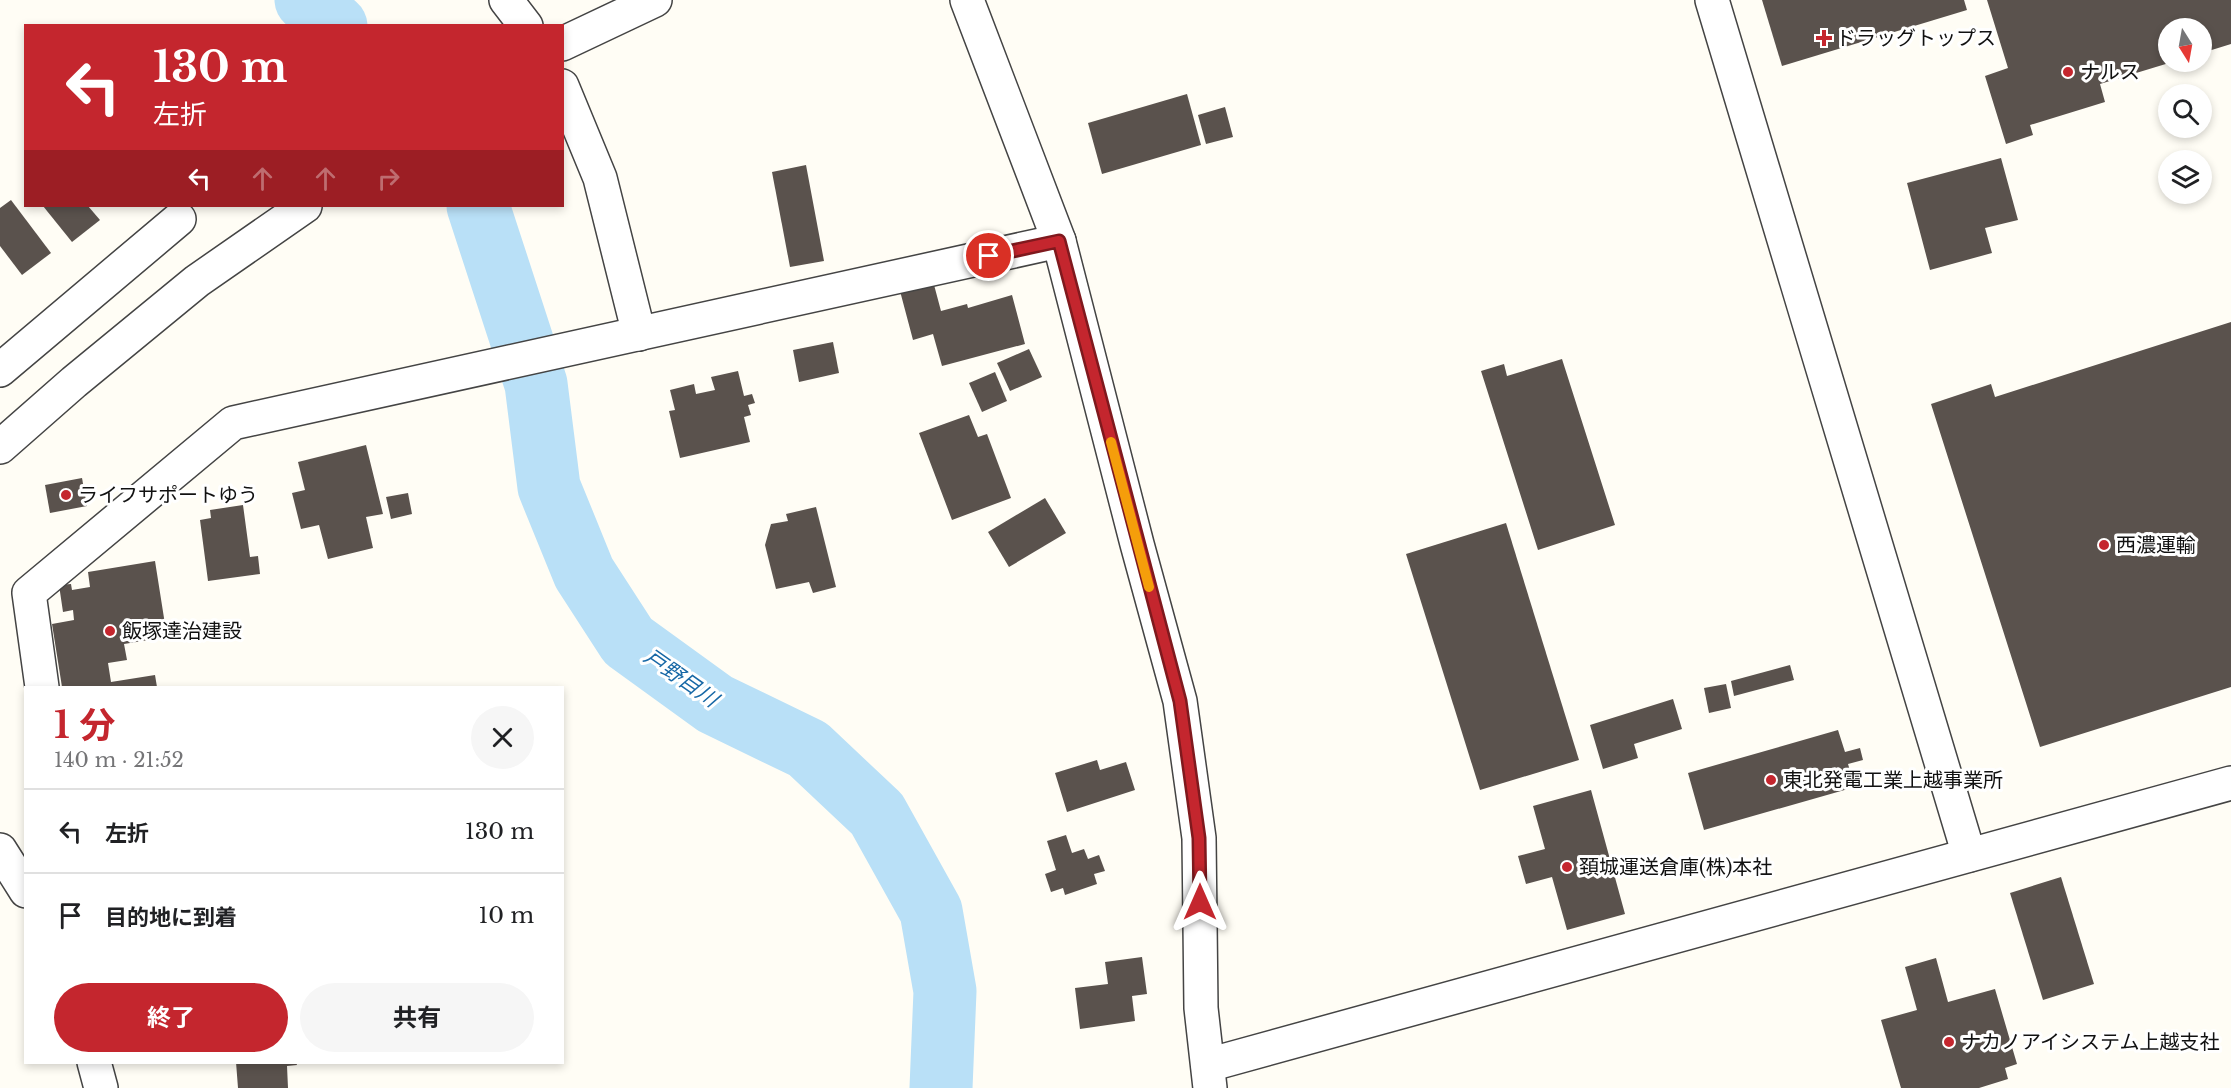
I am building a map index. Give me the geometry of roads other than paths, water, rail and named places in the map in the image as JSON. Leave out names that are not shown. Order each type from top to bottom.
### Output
[{"type":"street","points":[[506,0],[524,24]]},
{"type":"street","points":[[564,43],[655,0]]},
{"type":"street","points":[[967,0],[1059,241],[1180,701],[1199,838],[1201,1008],[1209,1077],[1969,855],[2231,783]]},
{"type":"street","points":[[1712,0],[1969,855]]},
{"type":"street","points":[[564,91],[600,178],[632,336]]},
{"type":"street","points":[[0,447],[74,382],[197,281],[304,207]]},
{"type":"street","points":[[0,370],[179,219]]},
{"type":"street","points":[[42,686],[29,593],[233,423],[1059,241]]},
{"type":"street","points":[[0,850],[24,888]]},
{"type":"street","points":[[95,1064],[101,1088]]},
{"type":"waterway","name":"戸野目川","points":[[306,0],[334,24]]},
{"type":"waterway","name":"戸野目川","points":[[478,207],[536,384],[549,487],[584,573],[628,641],[715,704],[808,749],[877,814],[931,911],[945,991],[941,1088]]},
{"type":"place","name":"ドラッグトップス","points":[[1824,38]]},
{"type":"place","name":"ナルス","points":[[2068,72]]},
{"type":"place","name":"ライフサポートゆう","points":[[66,495]]},
{"type":"place","name":"西濃運輸","points":[[2104,545]]},
{"type":"place","name":"飯塚達治建設","points":[[110,631]]},
{"type":"place","name":"東北発電工業上越事業所","points":[[1771,780]]},
{"type":"place","name":"頚城運送倉庫(株)本社","points":[[1567,867]]},
{"type":"place","name":"ナカノアイシステム上越支社","points":[[1949,1042]]}]
